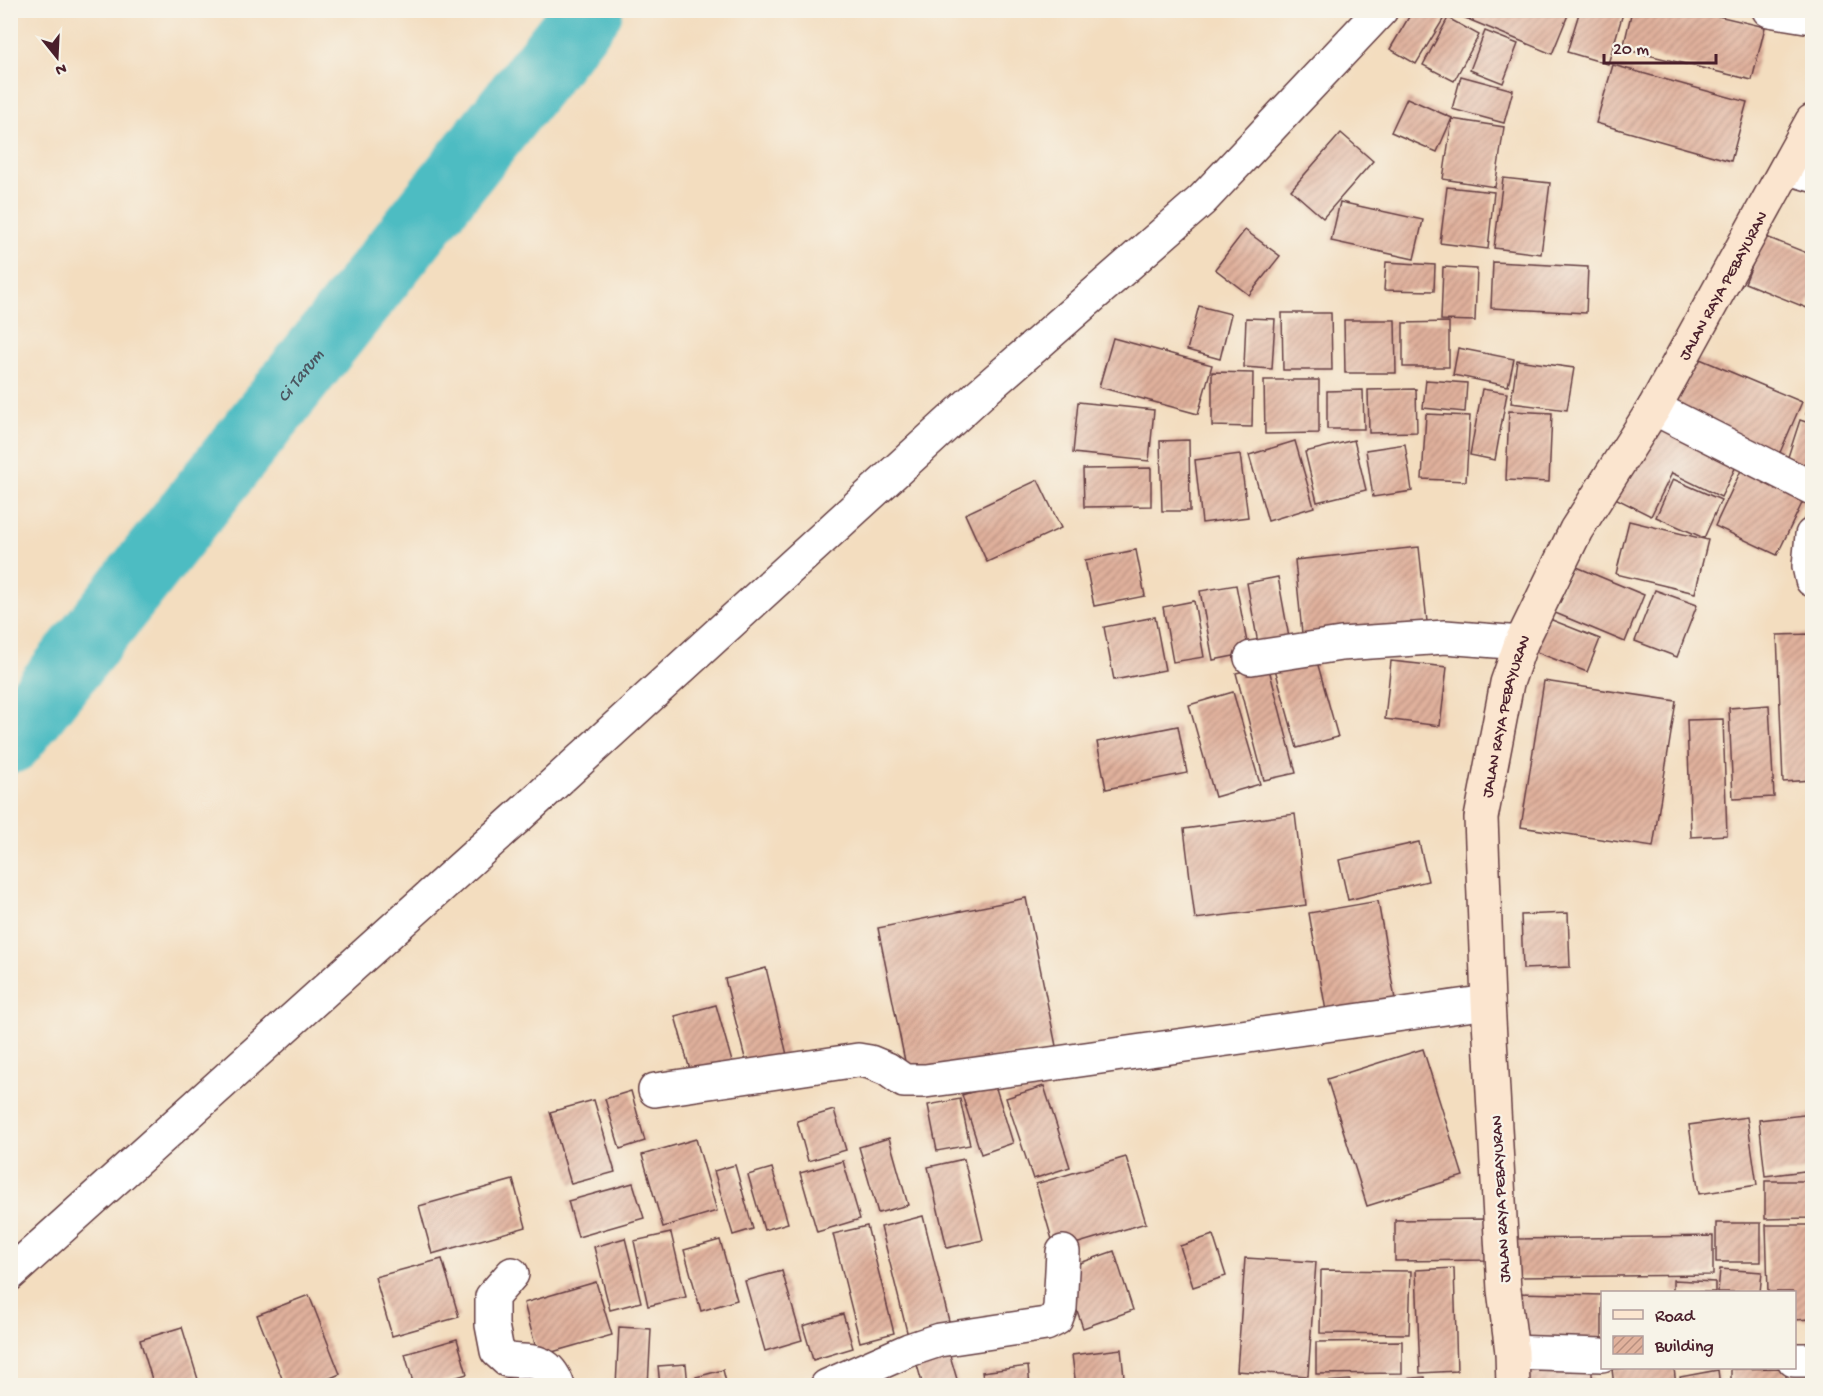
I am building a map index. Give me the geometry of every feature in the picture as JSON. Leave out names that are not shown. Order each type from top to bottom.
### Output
[{"type":"main road","name":"JALAN RAYA PEBAYURAN","points":[[1513,1386],[1512,1352],[1504,1290],[1488,1002],[1481,818],[1507,683],[1521,643],[1576,530],[1800,172],[1812,121]]},
{"type":"street","points":[[10,1274],[520,815],[979,395],[1202,200],[1380,10]]},
{"type":"street","points":[[1769,10],[1812,17]]},
{"type":"street","points":[[1654,408],[1812,488]]},
{"type":"street","points":[[1812,535],[1809,566],[1812,580]]},
{"type":"street","points":[[1251,657],[1341,644],[1445,638],[1521,643]]},
{"type":"street","points":[[655,1090],[858,1060],[887,1069],[904,1081],[925,1081],[1488,1002]]},
{"type":"street","points":[[827,1386],[909,1350],[939,1340],[1046,1324],[1056,1319],[1060,1308],[1063,1252]]},
{"type":"street","points":[[512,1274],[492,1297],[492,1325],[497,1351],[507,1360],[539,1362],[549,1367],[558,1386]]},
{"type":"street","points":[[1512,1352],[1601,1354]]},
{"type":"street","points":[[1796,1360],[1812,1360]]},
{"type":"building","points":[[1413,10],[1432,10],[1444,18],[1416,64],[1390,49]]},
{"type":"building","points":[[1446,10],[1570,10],[1552,54]]},
{"type":"building","points":[[1580,10],[1624,10],[1608,64],[1567,52]]},
{"type":"building","points":[[1632,10],[1693,10],[1765,27],[1752,80],[1623,49]]},
{"type":"building","points":[[1448,18],[1479,35],[1454,81],[1423,65]]},
{"type":"building","points":[[1485,31],[1518,44],[1503,83],[1470,70]]},
{"type":"building","points":[[1613,65],[1747,102],[1731,161],[1596,123]]},
{"type":"building","points":[[1461,76],[1513,90],[1504,123],[1452,109]]},
{"type":"building","points":[[1407,98],[1452,118],[1437,152],[1391,132]]},
{"type":"building","points":[[1452,119],[1504,127],[1495,187],[1443,179]]},
{"type":"building","points":[[1341,133],[1373,161],[1323,218],[1291,190]]},
{"type":"building","points":[[1503,178],[1550,183],[1541,254],[1494,248]]},
{"type":"building","points":[[1447,187],[1494,192],[1488,249],[1440,243]]},
{"type":"building","points":[[1340,202],[1423,220],[1414,259],[1331,241]]},
{"type":"building","points":[[1245,230],[1280,256],[1249,295],[1215,269]]},
{"type":"building","points":[[1764,236],[1812,255],[1812,294],[1807,308],[1745,283]]},
{"type":"building","points":[[1386,262],[1435,265],[1434,291],[1384,290]]},
{"type":"building","points":[[1493,262],[1588,267],[1586,313],[1491,308]]},
{"type":"building","points":[[1443,267],[1477,269],[1475,321],[1441,320]]},
{"type":"building","points":[[1199,306],[1231,314],[1220,359],[1187,350]]},
{"type":"building","points":[[1282,313],[1331,313],[1332,370],[1283,370]]},
{"type":"building","points":[[1246,318],[1275,319],[1272,369],[1244,367]]},
{"type":"building","points":[[1344,320],[1395,320],[1396,373],[1345,373]]},
{"type":"building","points":[[1449,322],[1449,367],[1403,367],[1403,323]]},
{"type":"building","points":[[1113,338],[1212,365],[1198,414],[1099,387]]},
{"type":"building","points":[[1458,348],[1514,359],[1508,386],[1453,375]]},
{"type":"building","points":[[1688,354],[1802,402],[1778,457],[1664,409]]},
{"type":"building","points":[[1517,360],[1574,368],[1567,410],[1511,403]]},
{"type":"building","points":[[1212,372],[1253,373],[1252,427],[1212,426]]},
{"type":"building","points":[[1264,380],[1319,380],[1319,433],[1265,434]]},
{"type":"building","points":[[1426,380],[1467,383],[1465,412],[1423,408]]},
{"type":"building","points":[[1416,389],[1417,432],[1369,433],[1368,390]]},
{"type":"building","points":[[1482,389],[1507,393],[1495,460],[1470,455]]},
{"type":"building","points":[[1363,390],[1364,429],[1327,429],[1327,391]]},
{"type":"building","points":[[1812,396],[1812,417],[1806,414]]},
{"type":"building","points":[[1078,402],[1154,410],[1149,461],[1073,453]]},
{"type":"building","points":[[1509,411],[1552,413],[1549,482],[1506,480]]},
{"type":"building","points":[[1426,414],[1470,416],[1466,481],[1422,479]]},
{"type":"building","points":[[1653,416],[1740,458],[1721,497],[1672,473],[1651,516],[1613,497]]},
{"type":"building","points":[[1800,420],[1812,424],[1812,475],[1785,466]]},
{"type":"building","points":[[1189,440],[1190,511],[1162,511],[1160,441]]},
{"type":"building","points":[[1354,440],[1366,490],[1317,502],[1305,452]]},
{"type":"building","points":[[1295,441],[1314,507],[1268,521],[1249,455]]},
{"type":"building","points":[[1405,444],[1412,491],[1373,497],[1366,450]]},
{"type":"building","points":[[1240,454],[1248,517],[1202,523],[1195,460]]},
{"type":"building","points":[[1744,464],[1807,493],[1777,555],[1715,526]]},
{"type":"building","points":[[1151,468],[1151,506],[1084,507],[1083,469]]},
{"type":"building","points":[[1673,479],[1721,500],[1704,538],[1656,517]]},
{"type":"building","points":[[1038,480],[1061,528],[987,562],[965,514]]},
{"type":"building","points":[[1629,521],[1708,540],[1695,593],[1616,574]]},
{"type":"building","points":[[1419,547],[1428,631],[1303,644],[1295,560]]},
{"type":"building","points":[[1136,550],[1145,596],[1094,606],[1085,560]]},
{"type":"building","points":[[1572,565],[1644,595],[1625,642],[1553,612]]},
{"type":"building","points":[[1278,577],[1290,643],[1259,649],[1247,583]]},
{"type":"building","points":[[1236,585],[1249,653],[1213,660],[1200,591]]},
{"type":"building","points":[[1655,590],[1697,605],[1677,657],[1635,641]]},
{"type":"building","points":[[1194,601],[1204,657],[1173,662],[1163,607]]},
{"type":"building","points":[[1155,617],[1165,670],[1114,680],[1104,627]]},
{"type":"building","points":[[1547,618],[1600,639],[1587,672],[1534,651]]},
{"type":"building","points":[[1812,634],[1812,780],[1783,782],[1777,635]]},
{"type":"building","points":[[1316,658],[1338,737],[1297,748],[1275,669]]},
{"type":"building","points":[[1391,661],[1447,667],[1440,726],[1385,719]]},
{"type":"building","points":[[1268,665],[1296,773],[1264,780],[1236,673]]},
{"type":"building","points":[[1544,681],[1676,701],[1653,847],[1521,827]]},
{"type":"building","points":[[1233,692],[1260,784],[1215,797],[1189,705]]},
{"type":"building","points":[[1769,705],[1774,797],[1733,799],[1729,708]]},
{"type":"building","points":[[1723,719],[1727,835],[1691,837],[1687,720]]},
{"type":"building","points":[[1178,726],[1187,773],[1106,789],[1097,742]]},
{"type":"building","points":[[1295,814],[1306,905],[1195,919],[1184,829]]},
{"type":"building","points":[[1419,842],[1428,881],[1348,900],[1339,860]]},
{"type":"building","points":[[1026,898],[1056,1046],[908,1076],[878,928]]},
{"type":"building","points":[[1378,901],[1396,1005],[1327,1017],[1309,913]]},
{"type":"building","points":[[1568,913],[1570,967],[1523,969],[1521,915]]},
{"type":"building","points":[[766,968],[787,1055],[747,1066],[725,979]]},
{"type":"building","points":[[716,1005],[734,1069],[693,1081],[675,1016]]},
{"type":"building","points":[[1423,1049],[1463,1176],[1367,1206],[1327,1079]]},
{"type":"building","points":[[995,1085],[1013,1143],[981,1154],[962,1095]]},
{"type":"building","points":[[1044,1086],[1070,1167],[1033,1179],[1006,1098]]},
{"type":"building","points":[[631,1091],[645,1141],[620,1149],[605,1099]]},
{"type":"building","points":[[960,1099],[970,1145],[937,1151],[928,1105]]},
{"type":"building","points":[[594,1100],[615,1172],[571,1184],[550,1112]]},
{"type":"building","points":[[834,1110],[846,1150],[808,1161],[797,1121]]},
{"type":"building","points":[[1812,1114],[1812,1170],[1765,1176],[1759,1120]]},
{"type":"building","points":[[1747,1117],[1757,1185],[1699,1194],[1689,1125]]},
{"type":"building","points":[[889,1138],[908,1205],[878,1213],[859,1147]]},
{"type":"building","points":[[696,1139],[717,1211],[663,1227],[642,1155]]},
{"type":"building","points":[[1126,1157],[1146,1223],[1055,1250],[1036,1184]]},
{"type":"building","points":[[964,1159],[983,1240],[947,1248],[928,1167]]},
{"type":"building","points":[[843,1161],[860,1219],[817,1232],[800,1173]]},
{"type":"building","points":[[735,1165],[753,1229],[733,1235],[714,1171]]},
{"type":"building","points":[[772,1168],[788,1223],[764,1230],[748,1175]]},
{"type":"building","points":[[513,1180],[526,1227],[432,1254],[419,1206]]},
{"type":"building","points":[[1765,1181],[1812,1181],[1812,1218],[1765,1219]]},
{"type":"building","points":[[633,1183],[644,1218],[578,1237],[568,1201]]},
{"type":"building","points":[[923,1216],[950,1325],[908,1336],[881,1227]]},
{"type":"building","points":[[1487,1219],[1487,1260],[1395,1261],[1395,1220]]},
{"type":"building","points":[[1716,1223],[1761,1223],[1761,1262],[1716,1262]]},
{"type":"building","points":[[1766,1225],[1812,1225],[1812,1319],[1796,1320],[1796,1291],[1768,1291]]},
{"type":"building","points":[[867,1226],[894,1333],[860,1342],[833,1234]]},
{"type":"building","points":[[671,1233],[686,1297],[648,1306],[634,1241]]},
{"type":"building","points":[[1213,1235],[1226,1276],[1193,1287],[1180,1246]]},
{"type":"building","points":[[1713,1236],[1713,1275],[1512,1277],[1512,1239]]},
{"type":"building","points":[[625,1238],[641,1302],[610,1310],[594,1247]]},
{"type":"building","points":[[720,1240],[737,1300],[701,1311],[684,1250]]},
{"type":"building","points":[[1114,1251],[1133,1310],[1083,1328],[1063,1269]]},
{"type":"building","points":[[1245,1258],[1316,1262],[1308,1376],[1237,1371]]},
{"type":"building","points":[[442,1259],[459,1317],[392,1336],[375,1277]]},
{"type":"building","points":[[1454,1268],[1457,1371],[1420,1373],[1416,1270]]},
{"type":"building","points":[[1720,1269],[1762,1272],[1760,1291],[1718,1291]]},
{"type":"building","points":[[1321,1270],[1411,1271],[1409,1334],[1320,1333]]},
{"type":"building","points":[[782,1271],[802,1340],[765,1351],[745,1281]]},
{"type":"building","points":[[1673,1280],[1715,1282],[1715,1291],[1673,1291]]},
{"type":"building","points":[[596,1282],[612,1335],[538,1356],[524,1303]]},
{"type":"building","points":[[1514,1293],[1601,1295],[1601,1346],[1513,1343]]},
{"type":"building","points":[[309,1295],[340,1374],[311,1386],[285,1386],[257,1315]]},
{"type":"building","points":[[843,1314],[853,1348],[813,1360],[803,1326]]},
{"type":"building","points":[[182,1327],[200,1386],[154,1386],[140,1340]]},
{"type":"building","points":[[619,1327],[651,1329],[648,1386],[616,1386]]},
{"type":"building","points":[[457,1339],[467,1374],[428,1386],[414,1386],[405,1354]]},
{"type":"building","points":[[1402,1341],[1402,1373],[1316,1374],[1316,1342]]},
{"type":"building","points":[[946,1342],[959,1386],[923,1386],[913,1351]]},
{"type":"building","points":[[1121,1349],[1125,1386],[1076,1386],[1072,1355]]},
{"type":"building","points":[[1591,1362],[1593,1386],[1516,1386],[1515,1367]]},
{"type":"building","points":[[686,1364],[688,1386],[660,1386],[658,1366]]},
{"type":"building","points":[[1028,1366],[1030,1386],[984,1386],[982,1372]]},
{"type":"building","points":[[1612,1369],[1674,1369],[1676,1386],[1614,1386]]},
{"type":"building","points":[[1731,1369],[1786,1369],[1786,1386],[1731,1386]]},
{"type":"building","points":[[723,1370],[727,1386],[698,1386],[696,1377]]},
{"type":"building","points":[[1718,1370],[1720,1386],[1682,1386],[1680,1377]]},
{"type":"building","points":[[521,1375],[524,1386],[492,1386],[491,1383]]},
{"type":"building","points":[[1425,1377],[1426,1386],[1355,1386],[1355,1383]]},
{"type":"building","points":[[1350,1380],[1351,1386],[1300,1386],[1300,1384]]},
{"type":"waterway","name":"Ci Tarum","points":[[10,740],[589,10]]}]
